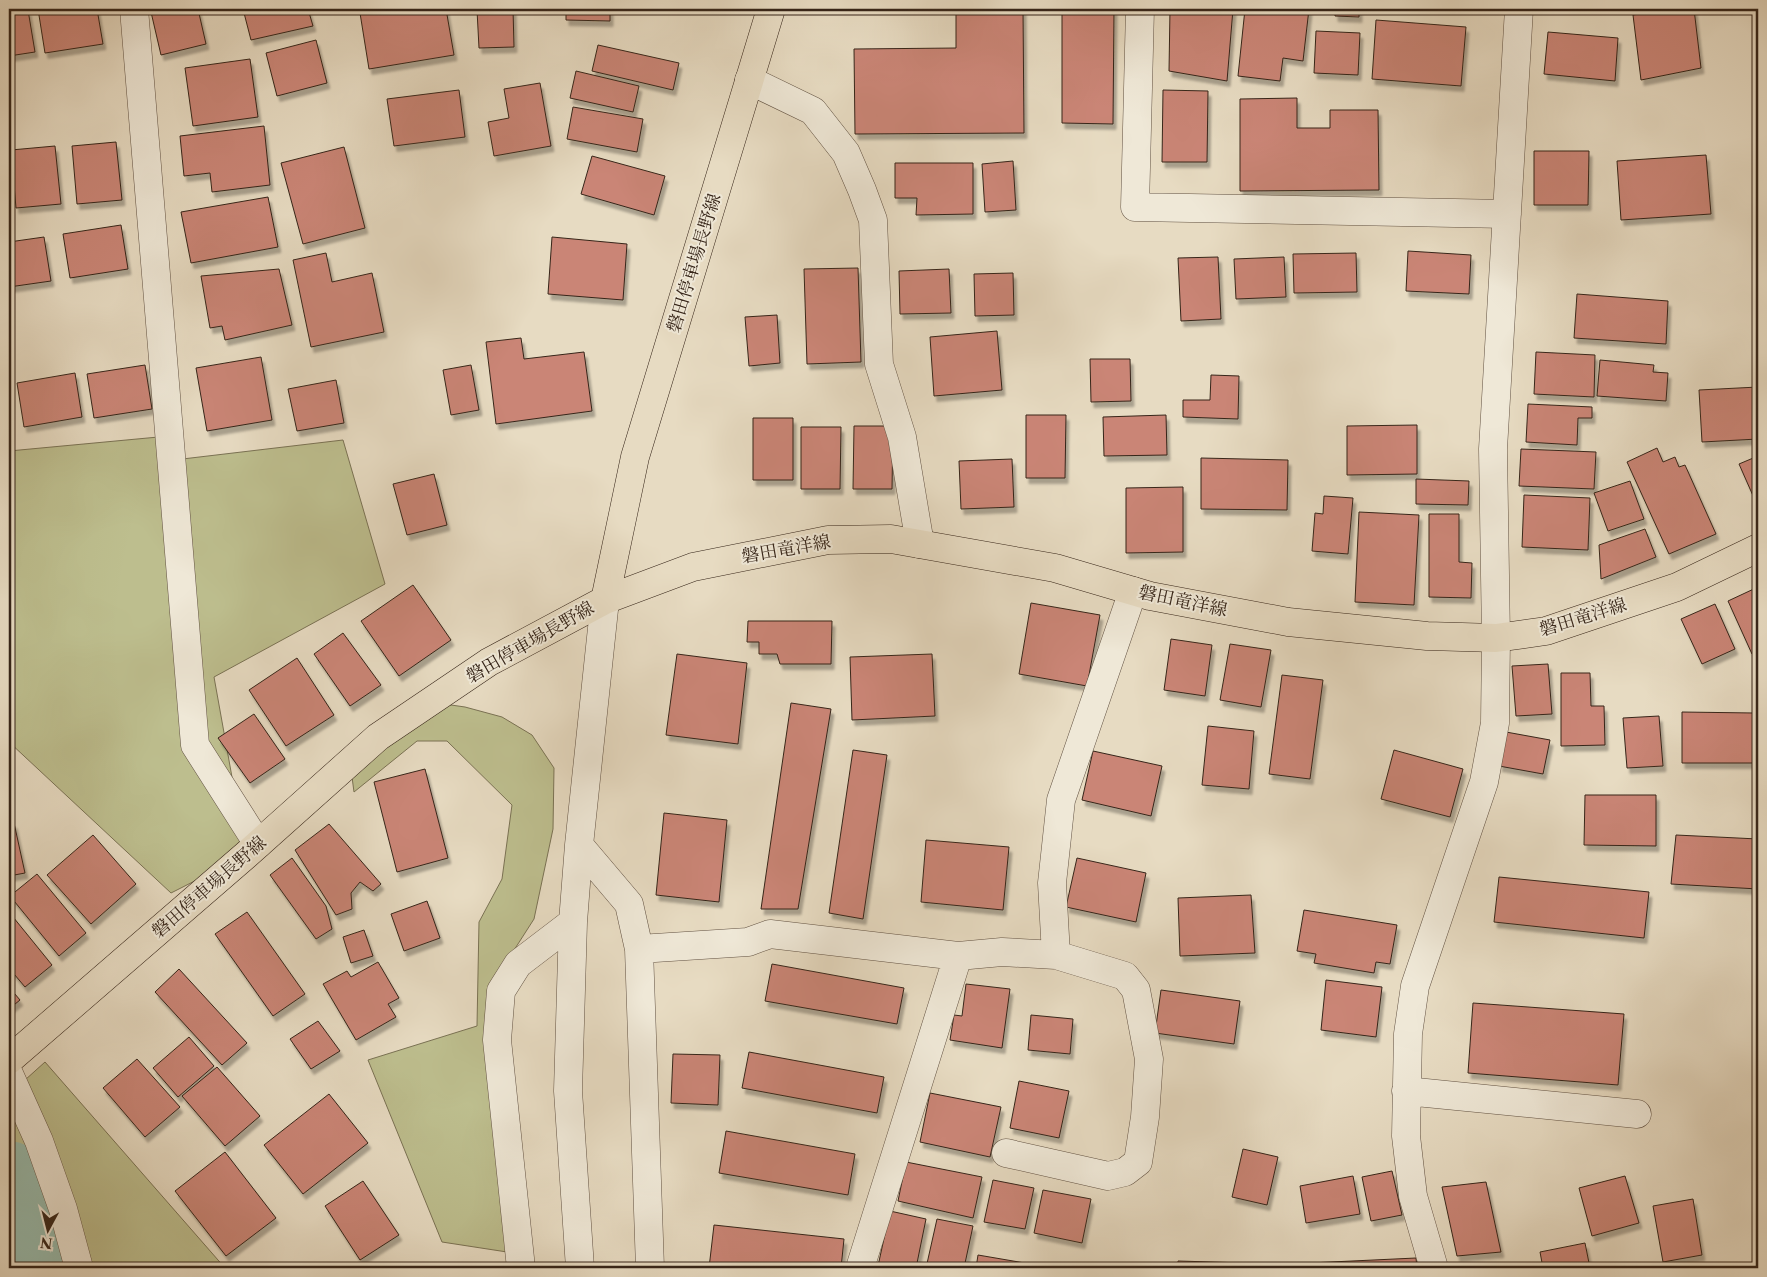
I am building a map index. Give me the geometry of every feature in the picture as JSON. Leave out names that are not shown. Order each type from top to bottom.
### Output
[{"type":"main road","name":"磐田停車場長野線","points":[[9,1060],[378,737],[489,662],[605,600],[634,457],[770,9]]},
{"type":"main road","name":"磐田竜洋線","points":[[605,600],[693,566],[828,540],[891,539],[1055,568],[1150,596],[1288,622],[1427,636],[1496,638],[1546,631],[1677,587],[1758,548]]},
{"type":"street","points":[[134,9],[195,745],[258,844]]},
{"type":"street","points":[[1140,9],[1135,207],[1507,214]]},
{"type":"street","points":[[1434,1268],[1413,1196],[1406,1136],[1408,1034],[1415,986],[1484,782],[1495,723],[1496,638],[1493,449],[1519,9]]},
{"type":"street","points":[[749,80],[814,112],[846,152],[868,205],[873,220],[879,364],[902,436],[920,544]]},
{"type":"street","points":[[1056,955],[1052,883],[1061,800],[1133,591]]},
{"type":"street","points":[[580,1268],[568,1091],[573,922],[579,845],[605,600]]},
{"type":"street","points":[[579,845],[629,904],[639,950],[650,1268]]},
{"type":"street","points":[[520,1268],[497,1040],[501,991],[518,964],[573,922]]},
{"type":"street","points":[[639,950],[748,942],[770,934],[958,956],[1002,952],[1056,955],[1125,976],[1136,990],[1149,1059],[1145,1117],[1138,1162],[1125,1172],[1108,1176],[1006,1153]]},
{"type":"street","points":[[860,1268],[958,956]]},
{"type":"street","points":[[9,1074],[39,1140],[63,1209],[79,1268]]},
{"type":"street","points":[[1406,1091],[1637,1114]]},
{"type":"green space","points":[[169,436],[174,460],[343,440],[385,584],[214,677],[246,855],[171,893],[9,742],[9,451]]},
{"type":"green space","points":[[430,702],[465,707],[502,717],[532,735],[554,768],[553,829],[534,919],[500,972],[520,1254],[442,1242],[368,1060],[477,1026],[479,922],[502,879],[512,805],[447,741],[417,741],[354,792],[350,762]]},
{"type":"green space","points":[[45,1062],[225,1268],[9,1268],[9,1104],[15,1089]]},
{"type":"building","points":[[38,9],[97,9],[103,44],[45,53]]},
{"type":"building","points":[[166,9],[198,9],[206,44],[161,55],[151,12]]},
{"type":"building","points":[[243,9],[308,9],[313,26],[251,40]]},
{"type":"building","points":[[388,9],[446,9],[454,55],[369,69],[360,13]]},
{"type":"building","points":[[513,9],[514,47],[479,48],[477,10]]},
{"type":"building","points":[[566,9],[610,9],[610,21],[566,20]]},
{"type":"building","points":[[956,9],[1023,9],[1024,133],[855,134],[854,49],[956,48]]},
{"type":"building","points":[[1062,9],[1114,9],[1113,124],[1062,123]]},
{"type":"building","points":[[1170,9],[1233,9],[1227,81],[1169,71]]},
{"type":"building","points":[[1245,9],[1309,9],[1303,61],[1283,58],[1280,81],[1238,76]]},
{"type":"building","points":[[1335,9],[1359,9],[1359,17],[1335,16]]},
{"type":"building","points":[[1667,9],[1694,9],[1701,68],[1641,80],[1633,15]]},
{"type":"building","points":[[28,10],[35,52],[9,56],[9,13]]},
{"type":"building","points":[[1376,20],[1466,27],[1461,86],[1372,79]]},
{"type":"building","points":[[1316,31],[1360,33],[1358,75],[1314,73]]},
{"type":"building","points":[[1548,32],[1618,38],[1615,81],[1544,74]]},
{"type":"building","points":[[316,40],[327,83],[277,96],[266,53]]},
{"type":"building","points":[[598,45],[679,63],[673,90],[592,71]]},
{"type":"building","points":[[250,59],[258,117],[193,126],[185,68]]},
{"type":"building","points":[[576,71],[639,86],[633,112],[570,98]]},
{"type":"building","points":[[540,83],[551,146],[494,156],[488,122],[509,118],[504,89]]},
{"type":"building","points":[[459,90],[465,137],[394,146],[387,99]]},
{"type":"building","points":[[1163,90],[1208,91],[1207,162],[1162,162]]},
{"type":"building","points":[[1297,98],[1297,128],[1330,128],[1330,110],[1378,110],[1379,190],[1240,191],[1240,99]]},
{"type":"building","points":[[573,107],[643,119],[637,152],[567,139]]},
{"type":"building","points":[[264,126],[270,185],[212,192],[210,173],[184,176],[180,136]]},
{"type":"building","points":[[116,142],[122,200],[77,204],[72,146]]},
{"type":"building","points":[[55,146],[61,204],[16,208],[11,150]]},
{"type":"building","points":[[344,147],[365,228],[303,244],[281,163]]},
{"type":"building","points":[[1534,151],[1589,151],[1588,205],[1534,205]]},
{"type":"building","points":[[1706,155],[1711,214],[1621,220],[1617,161]]},
{"type":"building","points":[[592,156],[665,176],[654,215],[581,194]]},
{"type":"building","points":[[1013,161],[1016,210],[985,212],[982,164]]},
{"type":"building","points":[[895,163],[973,163],[973,214],[916,215],[917,198],[895,198]]},
{"type":"building","points":[[268,197],[278,247],[191,263],[181,212]]},
{"type":"building","points":[[121,225],[128,269],[70,278],[63,234]]},
{"type":"building","points":[[44,237],[51,281],[9,287],[9,242]]},
{"type":"building","points":[[552,237],[627,244],[623,300],[548,294]]},
{"type":"building","points":[[1408,251],[1471,255],[1469,294],[1406,291]]},
{"type":"building","points":[[326,253],[332,282],[372,273],[384,332],[311,347],[293,260]]},
{"type":"building","points":[[1356,253],[1357,292],[1294,293],[1293,254]]},
{"type":"building","points":[[1218,257],[1221,319],[1181,321],[1178,258]]},
{"type":"building","points":[[1284,257],[1286,297],[1236,299],[1234,259]]},
{"type":"building","points":[[858,268],[861,362],[807,364],[804,269]]},
{"type":"building","points":[[279,269],[292,325],[225,340],[222,326],[210,328],[201,276]]},
{"type":"building","points":[[949,269],[951,313],[900,314],[899,271]]},
{"type":"building","points":[[1013,273],[1014,315],[975,316],[974,274]]},
{"type":"building","points":[[1577,294],[1668,301],[1666,344],[1574,338]]},
{"type":"building","points":[[777,315],[780,363],[749,366],[745,317]]},
{"type":"building","points":[[997,331],[1002,390],[934,396],[930,337]]},
{"type":"building","points":[[521,338],[524,359],[584,352],[592,411],[496,424],[486,342]]},
{"type":"building","points":[[1536,352],[1595,355],[1594,397],[1534,394]]},
{"type":"building","points":[[261,357],[272,420],[207,431],[196,368]]},
{"type":"building","points":[[1090,359],[1130,359],[1131,401],[1091,402]]},
{"type":"building","points":[[1600,360],[1654,365],[1653,372],[1668,373],[1666,401],[1597,396]]},
{"type":"building","points":[[145,365],[152,409],[94,418],[87,374]]},
{"type":"building","points":[[471,365],[479,410],[451,415],[443,370]]},
{"type":"building","points":[[75,373],[82,417],[24,427],[17,383]]},
{"type":"building","points":[[1211,375],[1239,376],[1238,419],[1183,417],[1183,400],[1210,400]]},
{"type":"building","points":[[336,380],[344,423],[297,431],[288,389]]},
{"type":"building","points":[[1758,387],[1758,439],[1702,442],[1699,390]]},
{"type":"building","points":[[1528,404],[1592,407],[1592,418],[1578,418],[1577,445],[1526,442]]},
{"type":"building","points":[[1026,415],[1066,415],[1065,478],[1026,478]]},
{"type":"building","points":[[1166,415],[1167,455],[1104,456],[1103,417]]},
{"type":"building","points":[[753,418],[793,418],[793,480],[753,480]]},
{"type":"building","points":[[1417,425],[1417,474],[1347,475],[1347,426]]},
{"type":"building","points":[[854,426],[893,426],[892,489],[853,489]]},
{"type":"building","points":[[801,427],[841,427],[840,489],[801,489]]},
{"type":"building","points":[[1657,448],[1663,462],[1675,457],[1679,467],[1685,465],[1716,534],[1669,554],[1627,462]]},
{"type":"building","points":[[1521,449],[1596,452],[1594,489],[1519,486]]},
{"type":"building","points":[[1758,456],[1758,507],[1739,464]]},
{"type":"building","points":[[1201,458],[1288,460],[1287,510],[1201,509]]},
{"type":"building","points":[[1012,459],[1014,507],[961,509],[959,461]]},
{"type":"building","points":[[434,474],[447,525],[407,535],[393,484]]},
{"type":"building","points":[[1416,479],[1469,481],[1468,505],[1416,504]]},
{"type":"building","points":[[1630,481],[1644,519],[1608,531],[1594,493]]},
{"type":"building","points":[[1183,487],[1183,552],[1126,553],[1126,488]]},
{"type":"building","points":[[1524,495],[1590,498],[1588,550],[1522,547]]},
{"type":"building","points":[[1324,496],[1353,498],[1348,554],[1312,551],[1315,513],[1323,514]]},
{"type":"building","points":[[1359,512],[1419,515],[1414,605],[1355,602]]},
{"type":"building","points":[[1429,514],[1459,514],[1459,562],[1472,563],[1471,598],[1429,597]]},
{"type":"building","points":[[1645,529],[1656,557],[1601,579],[1599,545]]},
{"type":"building","points":[[413,585],[451,640],[399,676],[361,621]]},
{"type":"building","points":[[1758,587],[1758,651],[1752,654],[1728,601]]},
{"type":"building","points":[[1031,603],[1100,615],[1087,686],[1019,674]]},
{"type":"building","points":[[1715,604],[1735,649],[1702,664],[1681,619]]},
{"type":"building","points":[[748,621],[832,621],[831,664],[780,664],[777,654],[759,654],[759,642],[747,642]]},
{"type":"building","points":[[343,633],[381,685],[350,706],[314,654]]},
{"type":"building","points":[[1171,639],[1212,645],[1205,696],[1164,690]]},
{"type":"building","points":[[1230,644],[1271,650],[1261,707],[1220,700]]},
{"type":"building","points":[[677,654],[747,663],[738,744],[666,735]]},
{"type":"building","points":[[932,654],[935,716],[852,720],[850,657]]},
{"type":"building","points":[[297,658],[334,715],[286,746],[249,690]]},
{"type":"building","points":[[1548,664],[1552,714],[1516,716],[1512,666]]},
{"type":"building","points":[[1561,673],[1590,673],[1591,706],[1604,706],[1605,745],[1561,746]]},
{"type":"building","points":[[1282,675],[1323,680],[1310,779],[1269,774]]},
{"type":"building","points":[[791,703],[831,709],[798,909],[761,909]]},
{"type":"building","points":[[1682,712],[1754,713],[1753,763],[1682,763]]},
{"type":"building","points":[[254,714],[285,759],[250,783],[218,738]]},
{"type":"building","points":[[1659,716],[1663,766],[1627,768],[1623,718]]},
{"type":"building","points":[[1208,726],[1254,731],[1249,789],[1202,785]]},
{"type":"building","points":[[1506,732],[1550,740],[1543,774],[1499,766]]},
{"type":"building","points":[[853,750],[887,755],[863,919],[829,913]]},
{"type":"building","points":[[1394,750],[1463,769],[1450,817],[1381,799]]},
{"type":"building","points":[[1093,751],[1162,766],[1151,816],[1082,800]]},
{"type":"building","points":[[425,769],[448,858],[397,872],[374,782]]},
{"type":"building","points":[[1585,795],[1656,795],[1656,846],[1584,845]]},
{"type":"building","points":[[664,813],[727,820],[719,902],[656,895]]},
{"type":"building","points":[[14,823],[25,873],[9,876],[9,824]]},
{"type":"building","points":[[329,824],[381,884],[373,891],[360,882],[351,893],[352,909],[336,915],[295,850]]},
{"type":"building","points":[[93,835],[136,884],[91,924],[47,875]]},
{"type":"building","points":[[1676,835],[1758,839],[1758,889],[1671,884]]},
{"type":"building","points":[[926,840],[1009,847],[1003,910],[921,902]]},
{"type":"building","points":[[292,858],[326,906],[332,929],[316,939],[270,875]]},
{"type":"building","points":[[1077,858],[1146,873],[1136,922],[1066,907]]},
{"type":"building","points":[[37,874],[86,933],[59,956],[10,896]]},
{"type":"building","points":[[1499,877],[1649,892],[1644,938],[1494,922]]},
{"type":"building","points":[[1251,895],[1255,953],[1180,956],[1178,898]]},
{"type":"building","points":[[427,901],[440,938],[404,951],[391,914]]},
{"type":"building","points":[[1304,910],[1397,925],[1390,964],[1376,962],[1374,973],[1314,963],[1316,954],[1297,951]]},
{"type":"building","points":[[9,912],[52,965],[25,987],[9,968]]},
{"type":"building","points":[[247,912],[305,994],[273,1016],[215,934]]},
{"type":"building","points":[[364,930],[373,956],[351,963],[343,937]]},
{"type":"building","points":[[378,962],[399,998],[388,1004],[396,1017],[356,1040],[323,984],[347,971],[351,977]]},
{"type":"building","points":[[772,964],[904,988],[897,1024],[765,1001]]},
{"type":"building","points":[[179,969],[247,1043],[222,1065],[155,992]]},
{"type":"building","points":[[1326,980],[1382,987],[1376,1037],[1321,1030]]},
{"type":"building","points":[[966,984],[1010,989],[1002,1048],[950,1040],[954,1015],[962,1016]]},
{"type":"building","points":[[9,987],[20,1000],[9,1009]]},
{"type":"building","points":[[1161,990],[1240,1001],[1234,1044],[1155,1033]]},
{"type":"building","points":[[1473,1003],[1624,1014],[1618,1085],[1468,1073]]},
{"type":"building","points":[[1031,1015],[1073,1019],[1070,1054],[1028,1050]]},
{"type":"building","points":[[318,1021],[340,1051],[311,1069],[290,1039]]},
{"type":"building","points":[[189,1037],[214,1066],[178,1097],[153,1068]]},
{"type":"building","points":[[749,1052],[884,1077],[877,1113],[742,1088]]},
{"type":"building","points":[[673,1054],[720,1055],[718,1105],[671,1103]]},
{"type":"building","points":[[137,1059],[180,1107],[145,1137],[103,1088]]},
{"type":"building","points":[[217,1067],[260,1116],[225,1146],[182,1096]]},
{"type":"building","points":[[1019,1081],[1069,1091],[1059,1138],[1010,1128]]},
{"type":"building","points":[[930,1093],[1001,1107],[990,1157],[920,1142]]},
{"type":"building","points":[[329,1094],[368,1143],[303,1194],[264,1145]]},
{"type":"building","points":[[726,1131],[855,1154],[848,1195],[719,1173]]},
{"type":"building","points":[[1243,1149],[1278,1157],[1267,1205],[1232,1197]]},
{"type":"building","points":[[225,1152],[276,1218],[226,1256],[175,1191]]},
{"type":"building","points":[[906,1162],[982,1177],[973,1218],[898,1201]]},
{"type":"building","points":[[1392,1171],[1402,1215],[1371,1221],[1362,1177]]},
{"type":"building","points":[[1353,1176],[1360,1214],[1306,1223],[1300,1186]]},
{"type":"building","points":[[1625,1176],[1639,1223],[1592,1236],[1579,1188]]},
{"type":"building","points":[[993,1180],[1034,1188],[1025,1229],[984,1222]]},
{"type":"building","points":[[363,1181],[399,1235],[360,1260],[325,1206]]},
{"type":"building","points":[[1486,1182],[1501,1252],[1457,1256],[1442,1187]]},
{"type":"building","points":[[1043,1190],[1091,1199],[1082,1243],[1034,1233]]},
{"type":"building","points":[[1693,1199],[1702,1255],[1663,1262],[1653,1206]]},
{"type":"building","points":[[890,1211],[926,1219],[916,1268],[878,1266]]},
{"type":"building","points":[[937,1219],[973,1226],[964,1268],[926,1268]]},
{"type":"building","points":[[714,1225],[844,1239],[841,1268],[709,1268]]},
{"type":"building","points":[[1585,1243],[1590,1268],[1543,1268],[1540,1252]]},
{"type":"building","points":[[978,1255],[1048,1267],[976,1268]]},
{"type":"building","points":[[1416,1258],[1417,1268],[1267,1268],[1267,1265]]},
{"type":"building","points":[[1178,1261],[1245,1263],[1245,1268],[1178,1268]]},
{"type":"waterway","points":[[9,1178],[36,1268]]}]
